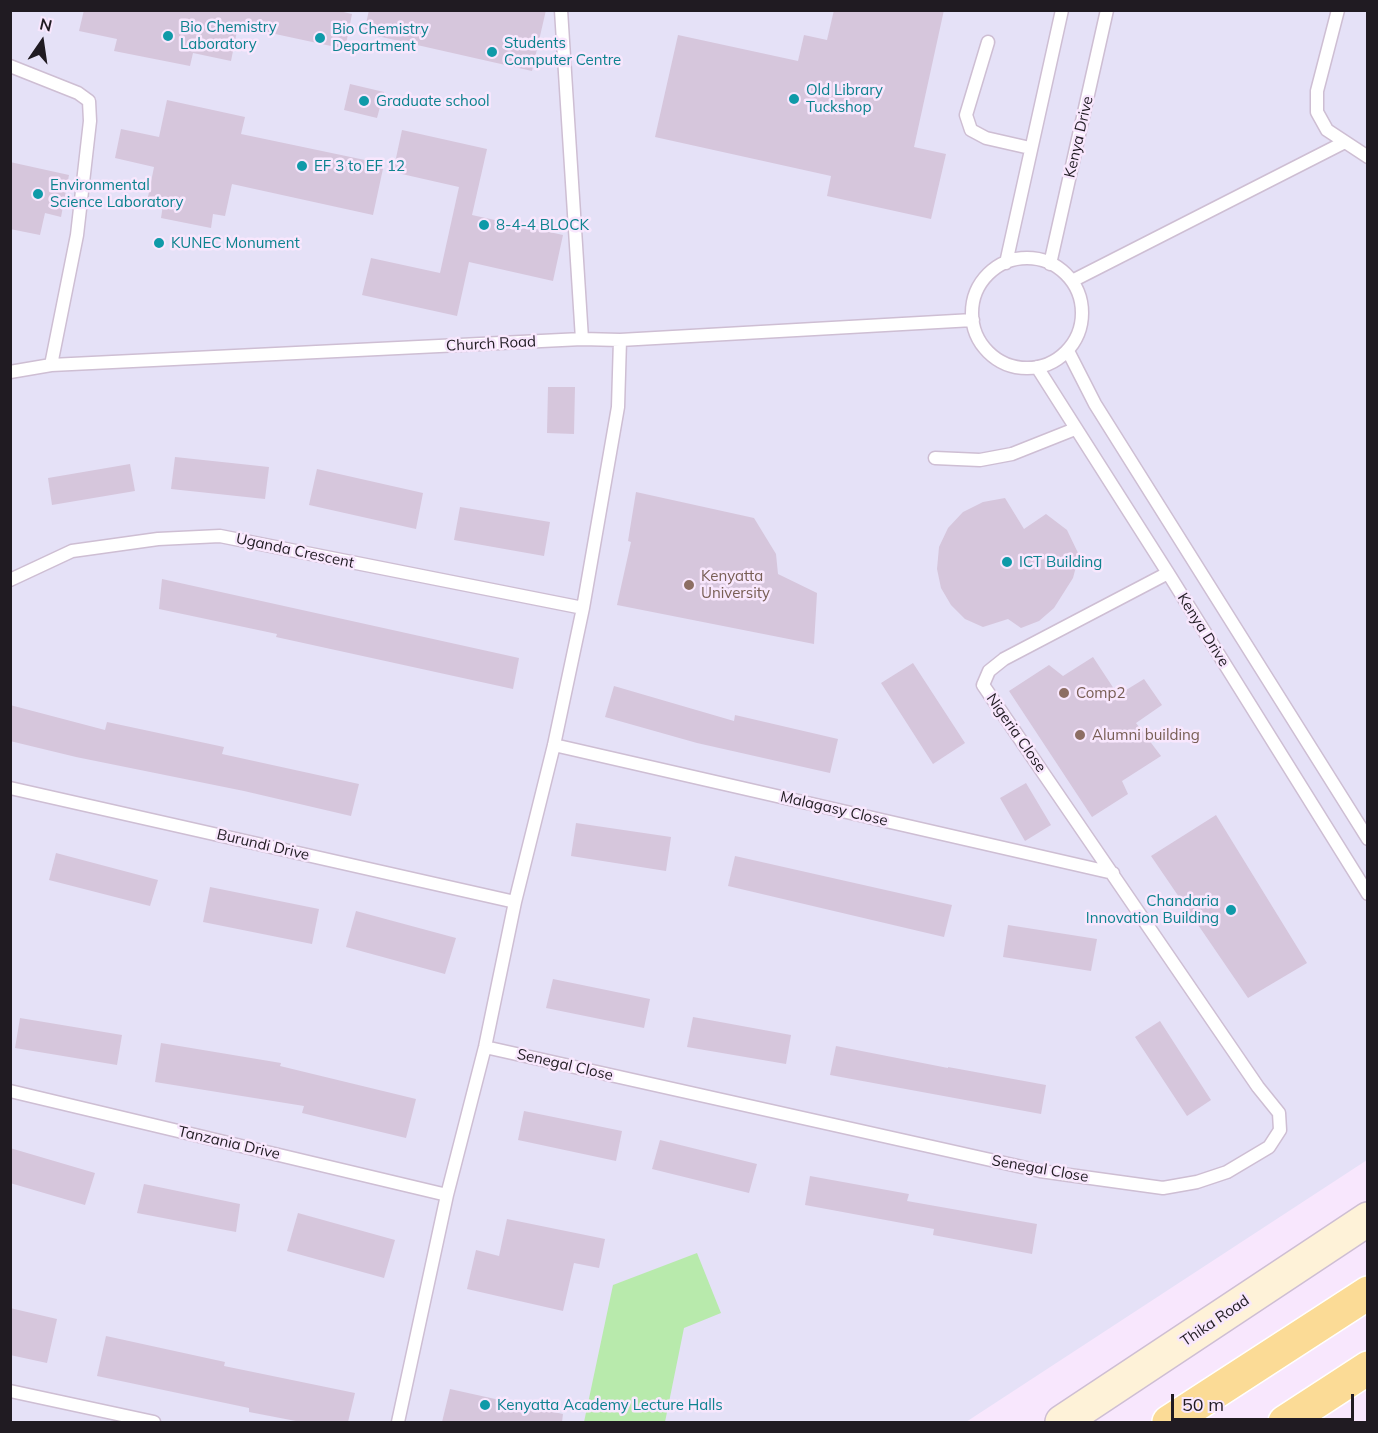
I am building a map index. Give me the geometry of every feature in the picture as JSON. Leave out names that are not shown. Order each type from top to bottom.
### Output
[{"type":"highway","points":[[1169,1422],[1368,1293]]},
{"type":"highway","points":[[1285,1422],[1368,1368]]},
{"type":"main road","name":"Thika Road","points":[[1062,1422],[1368,1219]]},
{"type":"lane","points":[[561,10],[582,339]]},
{"type":"lane","points":[[1006,263],[1062,10]]},
{"type":"lane","name":"Kenya Drive","points":[[1050,264],[1107,10]]},
{"type":"lane","points":[[1338,10],[1317,91],[1317,112],[1327,130],[1368,157]]},
{"type":"lane","points":[[988,42],[966,115],[971,130],[986,138],[1030,148]]},
{"type":"lane","points":[[10,66],[78,93],[89,101],[90,121],[77,234],[51,365]]},
{"type":"lane","points":[[1072,281],[1345,142]]},
{"type":"lane","points":[[1023,258],[1041,260],[1058,268],[1072,281],[1080,298],[1083,317],[1078,335],[1068,351],[1054,361],[1037,367],[1019,367],[1002,362],[988,351],[978,337],[973,320],[973,302],[979,286],[991,272],[1006,263],[1023,258]]},
{"type":"lane","name":"Church Road","points":[[10,372],[51,365],[582,339],[620,340],[973,320]]},
{"type":"lane","points":[[398,1422],[447,1195],[485,1047],[515,902],[554,745],[583,608],[618,406],[620,340]]},
{"type":"lane","name":"Kenya Drive","points":[[1068,351],[1095,404],[1368,839]]},
{"type":"lane","name":"Kenya Drive","points":[[1037,367],[1168,573],[1321,821],[1364,881],[1368,894]]},
{"type":"lane","points":[[935,458],[980,460],[1012,454],[1075,429]]},
{"type":"lane","name":"Uganda Crescent","points":[[10,580],[72,551],[158,539],[220,536],[583,608]]},
{"type":"lane","name":"Nigeria Close","points":[[1113,873],[983,685],[990,671],[1004,659],[1168,573]]},
{"type":"lane","name":"Malagasy Close","points":[[554,745],[1113,873]]},
{"type":"lane","name":"Burundi Drive","points":[[10,788],[515,902]]},
{"type":"lane","name":"Senegal Close","points":[[485,1047],[1040,1171],[1163,1188],[1197,1182],[1227,1172],[1269,1147],[1280,1130],[1278,1113],[1113,873]]},
{"type":"lane","name":"Tanzania Drive","points":[[10,1091],[447,1195]]},
{"type":"lane","points":[[10,1390],[154,1422]]},
{"type":"shaded area","name":"Kenyatta University","points":[[10,11],[1367,11],[1367,1160],[966,1422],[11,1422]]},
{"type":"green space","points":[[697,1253],[721,1313],[684,1328],[665,1422],[584,1422],[613,1285]]},
{"type":"building","name":"Bio Chemistry Laboratory","points":[[84,10],[335,10],[352,14],[345,49],[238,26],[231,61],[193,53],[190,66],[114,51],[117,39],[79,31]]},
{"type":"building","name":"Students Computer Centre","points":[[369,10],[546,10],[532,71],[364,33]]},
{"type":"building","name":"Old Library Tuckshop","points":[[834,10],[944,10],[914,147],[946,154],[931,219],[827,196],[831,176],[655,137],[678,35],[798,61],[804,35],[827,40]]},
{"type":"building","name":"Graduate school","points":[[350,84],[384,92],[377,118],[344,110]]},
{"type":"building","name":"EF 3 to EF 12","points":[[167,100],[245,117],[241,134],[384,164],[373,215],[232,184],[225,216],[213,214],[211,228],[161,218],[163,205],[147,202],[154,167],[115,158],[121,129],[159,137]]},
{"type":"building","name":"8-4-4 BLOCK","points":[[402,130],[487,149],[472,215],[563,235],[553,281],[469,262],[457,316],[362,295],[371,258],[440,273],[459,187],[393,172]]},
{"type":"building","name":"Environmental Science Laboratory","points":[[10,162],[69,175],[61,217],[45,213],[40,235],[10,229]]},
{"type":"building","points":[[548,387],[575,387],[574,434],[547,433]]},
{"type":"building","points":[[175,457],[269,467],[265,499],[171,489]]},
{"type":"building","points":[[130,464],[135,491],[52,505],[48,478]]},
{"type":"building","points":[[317,469],[423,493],[416,529],[309,505]]},
{"type":"building","points":[[636,492],[754,518],[776,554],[778,574],[817,593],[814,644],[617,605],[631,542],[628,541]]},
{"type":"building","name":"ICT Building","points":[[1005,498],[1024,529],[1046,514],[1067,530],[1079,555],[1073,578],[1054,608],[1039,621],[1021,628],[1008,619],[983,627],[965,619],[951,605],[941,588],[937,569],[939,547],[948,528],[963,512],[983,502]]},
{"type":"building","points":[[460,507],[550,522],[544,556],[454,540]]},
{"type":"building","points":[[162,579],[519,658],[513,689],[159,609]]},
{"type":"building","name":"Alumni building","points":[[1093,657],[1118,695],[1144,679],[1162,705],[1136,723],[1161,756],[1122,781],[1128,794],[1092,817],[1009,691],[1049,665],[1063,676]]},
{"type":"building","points":[[913,663],[965,743],[933,764],[881,683]]},
{"type":"building","points":[[614,686],[734,721],[735,715],[838,739],[830,773],[697,743],[605,717]]},
{"type":"building","points":[[10,705],[105,730],[107,722],[224,747],[222,754],[359,784],[351,816],[10,741]]},
{"type":"building","points":[[1026,783],[1051,825],[1025,841],[1000,798]]},
{"type":"building","name":"Chandaria Innovation Building","points":[[1216,815],[1307,963],[1248,998],[1151,856]]},
{"type":"building","points":[[576,823],[671,837],[666,871],[571,856]]},
{"type":"building","points":[[56,853],[158,880],[150,906],[49,880]]},
{"type":"building","points":[[735,856],[952,905],[944,937],[728,886]]},
{"type":"building","points":[[210,887],[319,909],[312,944],[203,922]]},
{"type":"building","points":[[356,911],[456,938],[445,974],[346,947]]},
{"type":"building","points":[[1008,925],[1097,939],[1091,971],[1003,957]]},
{"type":"building","points":[[553,979],[650,999],[644,1028],[546,1008]]},
{"type":"building","points":[[693,1017],[791,1035],[786,1064],[687,1047]]},
{"type":"building","points":[[20,1018],[122,1035],[117,1065],[15,1048]]},
{"type":"building","points":[[1160,1021],[1211,1100],[1187,1116],[1135,1037]]},
{"type":"building","points":[[161,1043],[281,1063],[280,1066],[416,1099],[406,1138],[302,1113],[304,1106],[155,1082]]},
{"type":"building","points":[[836,1046],[1046,1085],[1041,1114],[830,1075]]},
{"type":"building","points":[[524,1111],[622,1131],[616,1161],[518,1140]]},
{"type":"building","points":[[660,1140],[757,1164],[749,1193],[652,1169]]},
{"type":"building","points":[[10,1148],[95,1173],[85,1205],[10,1183]]},
{"type":"building","points":[[810,1176],[909,1194],[907,1201],[1037,1224],[1032,1254],[933,1235],[934,1229],[805,1205]]},
{"type":"building","points":[[144,1184],[240,1204],[236,1232],[137,1213]]},
{"type":"building","points":[[298,1213],[395,1240],[384,1278],[287,1251]]},
{"type":"building","points":[[507,1219],[605,1239],[599,1268],[574,1263],[563,1311],[467,1289],[476,1250],[499,1256]]},
{"type":"building","points":[[10,1308],[57,1319],[47,1363],[10,1355]]},
{"type":"building","points":[[106,1336],[225,1362],[224,1366],[355,1393],[348,1422],[301,1422],[249,1412],[249,1408],[97,1376]]},
{"type":"building","name":"Kenyatta Academy Lecture Halls","points":[[450,1389],[563,1414],[562,1422],[442,1422]]},
{"type":"place","name":"Bio Chemistry Laboratory","points":[[168,36]]},
{"type":"place","name":"Bio Chemistry Department","points":[[320,38]]},
{"type":"place","name":"Students Computer Centre","points":[[492,52]]},
{"type":"place","name":"Old Library Tuckshop","points":[[794,99]]},
{"type":"place","name":"Graduate school","points":[[364,101]]},
{"type":"place","name":"EF 3 to EF 12","points":[[302,166]]},
{"type":"place","name":"Environmental Science Laboratory","points":[[38,194]]},
{"type":"place","name":"8-4-4 BLOCK","points":[[484,225]]},
{"type":"place","name":"KUNEC Monument","points":[[159,243]]},
{"type":"place","name":"ICT Building","points":[[1007,562]]},
{"type":"place","name":"Kenyatta University","points":[[689,585]]},
{"type":"place","name":"Comp2","points":[[1064,693]]},
{"type":"place","name":"Alumni building","points":[[1080,735]]},
{"type":"place","name":"Chandaria Innovation Building","points":[[1231,910]]},
{"type":"place","name":"Kenyatta Academy Lecture Halls","points":[[485,1405]]}]
